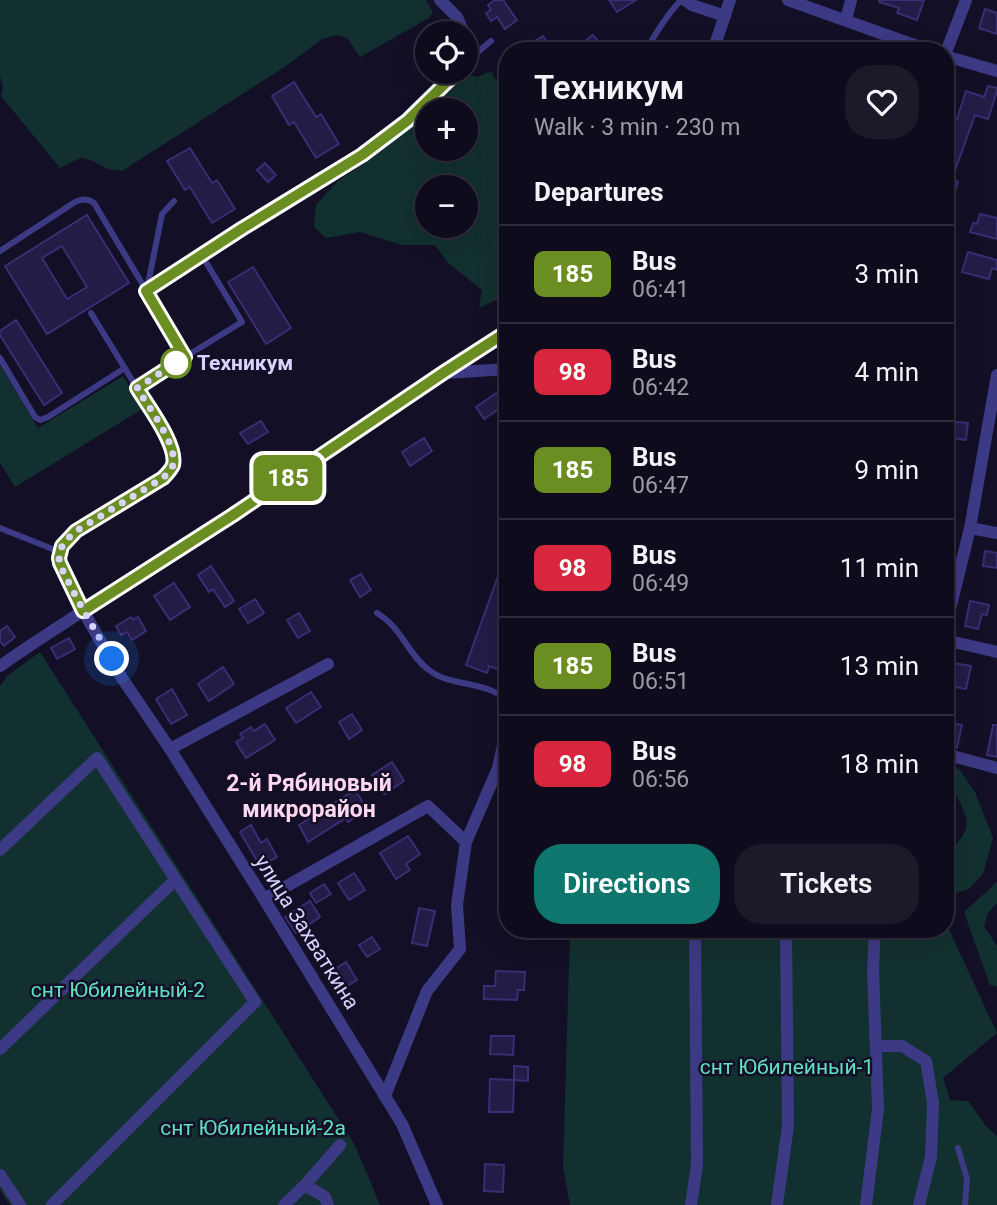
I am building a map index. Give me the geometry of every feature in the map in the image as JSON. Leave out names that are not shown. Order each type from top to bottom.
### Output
[{"type":"street","points":[[440,0],[459,21]]},
{"type":"street","points":[[683,0],[725,16]]},
{"type":"street","points":[[716,42],[730,0]]},
{"type":"street","points":[[788,0],[906,42]]},
{"type":"street","points":[[846,20],[851,0]]},
{"type":"street","points":[[950,42],[966,0]]},
{"type":"street","points":[[954,58],[997,71]]},
{"type":"street","points":[[60,552],[76,531],[163,478],[172,466],[173,454],[169,442],[137,388],[185,357],[146,291],[362,155],[407,121],[445,84]]},
{"type":"street","points":[[0,666],[233,515],[499,337]]},
{"type":"street","points":[[443,373],[499,370]]},
{"type":"street","points":[[954,593],[970,528],[994,406],[997,375]]},
{"type":"street","points":[[970,528],[997,533]]},
{"type":"street","name":"улица Захваткина","points":[[60,552],[63,570],[83,611],[122,678],[170,749],[386,1096],[402,1124],[437,1205]]},
{"type":"street","points":[[954,642],[997,652]]},
{"type":"street","points":[[170,749],[328,664]]},
{"type":"street","points":[[954,756],[997,768]]},
{"type":"street","points":[[0,850],[97,758],[255,1002],[52,1205]]},
{"type":"street","points":[[386,1096],[427,991],[460,949],[457,905],[466,842],[499,763]]},
{"type":"street","points":[[264,899],[428,806],[466,842]]},
{"type":"street","points":[[0,1049],[175,880]]},
{"type":"street","points":[[691,1205],[697,1165],[695,938]]},
{"type":"street","points":[[777,1205],[788,1126],[786,938]]},
{"type":"street","points":[[866,1205],[878,1109],[873,970],[875,938]]},
{"type":"street","points":[[876,1046],[902,1046],[926,1061],[933,1103],[930,1157],[919,1205]]},
{"type":"street","points":[[284,1205],[340,1145]]},
{"type":"street","points":[[0,1175],[20,1205]]},
{"type":"street","points":[[305,1185],[325,1197],[328,1205]]},
{"type":"lane","points":[[651,42],[671,10],[683,0]]},
{"type":"lane","points":[[478,52],[491,41]]},
{"type":"lane","points":[[0,251],[75,202],[89,199],[94,203],[146,291]]},
{"type":"lane","points":[[146,291],[162,215],[174,201]]},
{"type":"lane","points":[[185,357],[242,322],[201,254]]},
{"type":"lane","points":[[91,313],[137,388]]},
{"type":"lane","points":[[0,359],[35,417],[40,420],[125,368]]},
{"type":"lane","points":[[0,528],[60,552]]},
{"type":"lane","points":[[377,613],[393,625],[418,660],[432,673],[485,687],[499,694]]},
{"type":"lane","points":[[958,1148],[967,1179],[965,1205]]},
{"type":"green space","points":[[0,0],[426,0],[433,12],[429,18],[415,21],[415,26],[360,57],[347,38],[337,35],[322,39],[283,68],[122,171],[108,169],[91,160],[80,158],[60,168],[1,96],[3,87],[0,76]]},
{"type":"green space","points":[[492,72],[499,85],[499,299],[479,308],[482,290],[448,263],[435,245],[402,245],[360,232],[326,238],[314,227],[316,205],[337,182],[377,154],[415,122],[415,161],[478,161],[478,98],[441,98],[455,84],[478,84],[478,77]]},
{"type":"green space","points":[[0,365],[38,428],[123,376],[144,408],[15,487],[0,463]]},
{"type":"green space","name":"снт Юбилейный-2","points":[[40,652],[355,1145],[380,1205],[10,1205],[0,1190],[0,686],[7,676]]},
{"type":"green space","points":[[954,768],[959,769],[975,792],[993,838],[983,874],[969,889],[954,894],[954,846],[964,833],[967,822],[957,797],[954,799]]},
{"type":"green space","points":[[997,882],[997,903],[988,913],[984,926],[997,946],[997,987],[990,985],[964,912]]},
{"type":"green space","name":"снт Юбилейный-1","points":[[570,938],[953,938],[997,1033],[943,1078],[950,1100],[968,1101],[997,1136],[997,1205],[570,1205],[563,1167]]},
{"type":"building","points":[[495,0],[503,0],[517,20],[505,29],[497,17],[491,21],[486,13],[491,10],[488,5]]},
{"type":"building","points":[[609,0],[636,0],[617,12]]},
{"type":"building","points":[[879,0],[924,0],[917,20],[897,13],[899,8]]},
{"type":"building","points":[[985,9],[997,13],[997,34],[979,28]]},
{"type":"building","points":[[593,35],[599,42],[584,42]]},
{"type":"building","points":[[543,36],[547,42],[533,42]]},
{"type":"building","points":[[294,82],[316,117],[321,114],[339,144],[316,158],[294,122],[289,125],[272,96]]},
{"type":"building","points":[[988,86],[997,88],[988,119],[975,115],[954,173],[954,118],[957,119],[966,91],[984,97]]},
{"type":"building","points":[[190,148],[212,183],[217,180],[235,209],[212,223],[190,187],[185,190],[167,161]]},
{"type":"building","points":[[265,163],[276,175],[268,182],[257,170]]},
{"type":"building","points":[[980,214],[997,218],[997,239],[970,232],[973,223],[977,224]]},
{"type":"building","points":[[87,215],[129,283],[47,334],[5,266]],"holes":[[[62,246],[87,287],[67,299],[42,258]]]},
{"type":"building","points":[[968,252],[997,260],[997,270],[992,268],[989,279],[962,272]]},
{"type":"building","points":[[253,267],[291,328],[266,344],[228,282]]},
{"type":"building","points":[[16,320],[62,393],[44,405],[0,335],[0,331]]},
{"type":"building","points":[[499,394],[499,409],[484,419],[476,407]]},
{"type":"building","points":[[261,421],[268,432],[248,444],[240,433]]},
{"type":"building","points":[[954,422],[968,423],[966,440],[954,438]]},
{"type":"building","points":[[424,438],[432,451],[410,466],[402,452]]},
{"type":"building","points":[[985,551],[997,553],[997,568],[983,566]]},
{"type":"building","points":[[211,566],[234,601],[225,607],[213,589],[209,592],[198,575]]},
{"type":"building","points":[[499,573],[499,670],[489,666],[487,673],[466,665]]},
{"type":"building","points":[[361,574],[371,590],[360,597],[350,580]]},
{"type":"building","points":[[174,583],[190,607],[170,620],[154,596]]},
{"type":"building","points":[[255,599],[264,613],[248,623],[239,609]]},
{"type":"building","points":[[970,601],[989,605],[987,615],[982,614],[978,629],[965,626]]},
{"type":"building","points":[[299,613],[310,631],[298,638],[287,620]]},
{"type":"building","points":[[131,617],[133,620],[138,617],[146,631],[132,640],[127,632],[121,635],[116,626]]},
{"type":"building","points":[[7,626],[15,637],[4,646],[0,641],[0,631]]},
{"type":"building","points":[[69,638],[75,649],[57,659],[51,648]]},
{"type":"building","points":[[954,663],[971,666],[966,689],[954,687]]},
{"type":"building","points":[[223,667],[234,684],[209,701],[198,684]]},
{"type":"building","points":[[172,689],[187,715],[171,724],[156,699]]},
{"type":"building","points":[[311,692],[321,707],[296,723],[286,708]]},
{"type":"building","points":[[352,714],[362,730],[349,739],[339,722]]},
{"type":"building","points":[[954,723],[962,725],[957,748],[954,747]]},
{"type":"building","points":[[265,724],[275,740],[246,758],[236,742],[243,738],[240,734],[251,727],[254,731]]},
{"type":"building","points":[[993,725],[997,725],[997,757],[987,755]]},
{"type":"building","points":[[392,762],[404,781],[384,794],[372,775]]},
{"type":"building","points":[[355,790],[367,809],[348,822],[346,818],[308,842],[299,825]]},
{"type":"building","points":[[251,825],[261,843],[267,839],[277,857],[260,866],[240,832]]},
{"type":"building","points":[[408,836],[420,854],[406,864],[410,870],[396,879],[380,853]]},
{"type":"building","points":[[354,873],[365,890],[349,900],[338,883]]},
{"type":"building","points":[[324,884],[331,894],[316,903],[310,893]]},
{"type":"building","points":[[310,901],[320,917],[296,933],[285,917]]},
{"type":"building","points":[[419,908],[435,911],[427,946],[412,943]]},
{"type":"building","points":[[372,937],[380,949],[367,957],[359,945]]},
{"type":"building","points":[[346,962],[357,980],[338,992],[326,975]]},
{"type":"building","points":[[496,971],[525,972],[524,990],[518,990],[517,1000],[484,999],[484,986],[495,986]]},
{"type":"building","points":[[491,1036],[514,1036],[513,1055],[490,1054]]},
{"type":"building","points":[[514,1066],[528,1067],[528,1081],[514,1080]]},
{"type":"building","points":[[490,1079],[514,1080],[513,1112],[489,1112]]},
{"type":"building","points":[[485,1164],[504,1165],[503,1192],[484,1191]]},
{"type":"bus line","name":"185","points":[[445,84],[407,121],[362,155],[146,291],[185,357],[137,388],[169,442],[173,454],[172,466],[163,478],[76,531],[62,546],[60,563],[83,611],[233,515],[499,337]]},
{"type":"place","name":"Техникум","points":[[176,363]]},
{"type":"district","name":"2-й Рябиновый микрорайон","points":[[309,796]]},
{"type":"route","points":[[112,659],[83,611],[63,570],[60,552],[76,531],[169,472],[173,460],[169,442],[137,388],[176,363]]},
{"type":"park label","name":"снт Юбилейный-2а","points":[[253,1128]]}]
